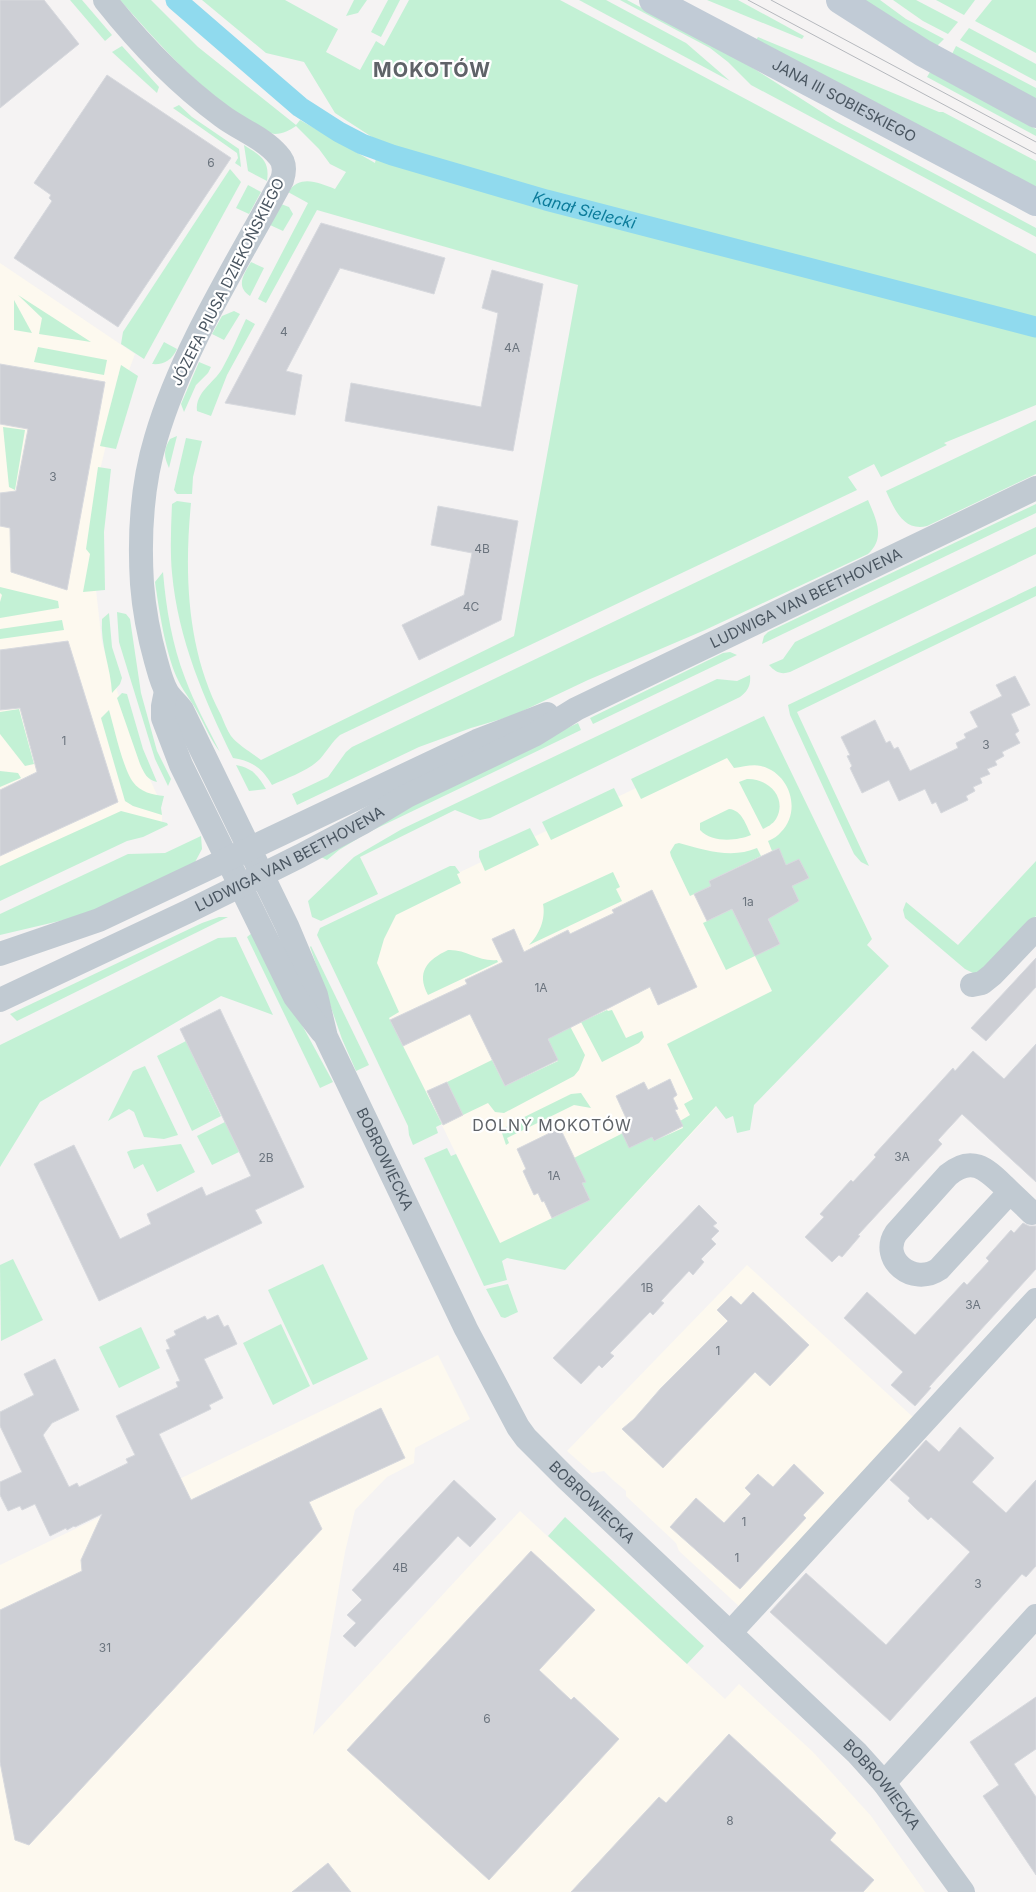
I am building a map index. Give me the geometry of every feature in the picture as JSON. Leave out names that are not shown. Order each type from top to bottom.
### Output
[{"type":"main road","name":"JANA III SOBIESKIEGO","points":[[653,0],[1036,202]]},
{"type":"main road","points":[[840,0],[929,57],[1036,114]]},
{"type":"street","name":"JÓZEFA PIUSA DZIEKOŃSKIEGO","points":[[105,0],[128,29],[174,76],[222,116],[273,150],[284,164],[282,180],[204,324],[174,386],[156,439],[148,472],[141,548],[143,600],[149,636],[166,692],[163,718],[171,742],[240,886]]},
{"type":"street","name":"LUDWIGA VAN BEETHOVENA","points":[[0,1000],[240,886],[362,823],[407,796],[534,735],[576,709],[1036,488]]},
{"type":"street","name":"JÓZEFA PIUSA DZIEKOŃSKIEGO","points":[[166,692],[182,710],[263,874]]},
{"type":"street","name":"LUDWIGA VAN BEETHOVENA","points":[[0,954],[100,920],[477,741],[547,714],[576,709]]},
{"type":"street","name":"BOBROWIECKA","points":[[263,874],[288,926],[316,996],[326,1038]]},
{"type":"street","name":"BOBROWIECKA","points":[[240,886],[295,997],[326,1038],[472,1343],[518,1427],[526,1438],[566,1478],[857,1753],[884,1783],[963,1892]]},
{"type":"street","points":[[972,985],[982,983],[992,975],[1036,929]]},
{"type":"street","points":[[1010,1192],[939,1269],[933,1273],[920,1276],[913,1275],[908,1273],[898,1262],[891,1247],[892,1239],[896,1233],[955,1170],[964,1166],[973,1165],[990,1172],[1032,1213]]},
{"type":"street","points":[[730,1633],[1036,1300]]},
{"type":"street","points":[[884,1783],[1036,1616]]},
{"type":"shaded area","points":[[0,263],[135,354],[115,408],[100,470],[96,590],[102,643],[134,744],[158,797],[162,824],[0,899]]},
{"type":"shaded area","points":[[768,725],[872,939],[565,1270],[500,1243],[364,967],[389,906]]},
{"type":"shaded area","points":[[747,1265],[914,1418],[741,1608],[679,1551],[676,1543],[626,1496],[626,1491],[604,1471],[592,1473],[567,1451]]},
{"type":"shaded area","points":[[438,1355],[470,1419],[415,1448],[414,1463],[387,1477],[355,1510],[345,1552],[313,1735],[520,1511],[725,1699],[739,1684],[813,1752],[871,1816],[925,1892],[0,1892],[0,1565]]},
{"type":"green space","points":[[70,0],[82,0],[112,35],[105,41]]},
{"type":"green space","points":[[120,0],[151,0],[198,47],[296,125],[300,120],[375,163],[376,158],[372,137],[335,113],[304,62],[266,53],[202,0],[285,0],[338,29],[326,52],[360,70],[376,41],[384,46],[409,0],[560,0],[1036,254],[1036,405],[944,443],[947,445],[881,477],[874,464],[848,477],[857,490],[340,735],[320,759],[310,767],[272,785],[256,766],[233,758],[194,668],[186,645],[175,597],[171,556],[172,504],[177,501],[191,503],[188,585],[195,639],[201,665],[231,736],[241,746],[261,760],[514,636],[578,285],[317,210],[266,303],[258,299],[308,203],[288,192],[293,186],[304,182],[316,183],[335,189],[346,172],[330,164],[319,149],[296,126],[284,133],[271,133],[229,108],[180,65]]},
{"type":"green space","points":[[354,0],[367,0],[358,13],[346,16]]},
{"type":"green space","points":[[388,0],[400,0],[381,37],[371,32]]},
{"type":"green space","points":[[579,0],[606,0],[686,43],[730,81]]},
{"type":"green space","points":[[620,0],[627,0],[745,63],[836,121],[1036,228],[1036,237],[751,85],[728,62],[710,48]]},
{"type":"green space","points":[[707,0],[738,0],[804,36],[802,39]]},
{"type":"green space","points":[[862,0],[880,0],[906,19],[944,39],[936,47]]},
{"type":"green space","points":[[893,0],[916,0],[958,22],[948,34],[923,21]]},
{"type":"green space","points":[[936,0],[975,0],[964,15]]},
{"type":"green space","points":[[992,0],[1036,0],[1036,53],[975,21]]},
{"type":"green space","points":[[969,28],[1036,64],[1036,81],[960,40]]},
{"type":"green space","points":[[758,37],[939,112],[943,112],[1036,161],[1036,188],[756,40]]},
{"type":"green space","points":[[122,46],[159,87],[157,93],[112,52]]},
{"type":"green space","points":[[956,46],[1036,88],[1036,101],[952,54]]},
{"type":"green space","points":[[930,72],[1036,129],[1036,136],[927,77]]},
{"type":"green space","points":[[179,105],[192,117],[239,149],[241,167],[235,163],[238,158],[237,153],[173,108]]},
{"type":"green space","points":[[244,145],[255,152],[266,163],[267,181],[248,171]]},
{"type":"green space","points":[[230,169],[241,182],[144,359],[121,344],[123,332]]},
{"type":"green space","points":[[248,185],[261,192],[249,214],[236,208]]},
{"type":"green space","points":[[281,204],[289,207],[293,214],[283,231],[270,225]]},
{"type":"green space","points":[[251,262],[264,268],[250,296],[243,288],[242,280]]},
{"type":"green space","points":[[18,295],[91,342],[39,334],[42,318]]},
{"type":"green space","points":[[14,300],[32,333],[14,330]]},
{"type":"green space","points":[[234,311],[240,314],[224,340],[212,334],[222,316]]},
{"type":"green space","points":[[246,319],[255,324],[227,375],[211,416],[197,411],[199,398],[222,369]]},
{"type":"green space","points":[[164,342],[177,349],[175,353],[164,363],[152,364]]},
{"type":"green space","points":[[38,347],[107,360],[104,375],[34,362]]},
{"type":"green space","points":[[199,362],[211,367],[208,373],[196,385],[184,412],[181,404]]},
{"type":"green space","points":[[121,365],[138,376],[116,449],[100,446]]},
{"type":"green space","points":[[1036,420],[1036,474],[927,526],[919,527],[912,525],[900,517],[886,491]]},
{"type":"green space","points":[[3,427],[25,430],[15,490],[9,487]]},
{"type":"green space","points":[[177,436],[169,468],[165,457],[165,450],[170,439]]},
{"type":"green space","points":[[186,438],[202,441],[193,477],[192,494],[177,494],[174,490]]},
{"type":"green space","points":[[98,467],[111,469],[104,532],[105,590],[83,592],[90,554],[86,549]]},
{"type":"green space","points":[[868,500],[878,528],[878,535],[877,541],[868,554],[705,630],[588,680],[512,716],[471,728],[419,747],[297,805],[292,794],[328,777],[346,752],[352,747]]},
{"type":"green space","points":[[1036,504],[1036,513],[762,644],[764,636],[768,632]]},
{"type":"green space","points":[[1036,527],[1036,554],[790,672],[778,672],[769,665],[783,659],[795,642]]},
{"type":"green space","points":[[163,572],[170,626],[180,665],[201,715],[220,752],[179,682],[170,660],[155,582]]},
{"type":"green space","points":[[1036,586],[1036,596],[797,712],[869,866],[861,862],[854,854],[790,715],[788,705]]},
{"type":"green space","points":[[0,587],[58,601],[59,608],[0,618],[2,595]]},
{"type":"green space","points":[[117,612],[126,614],[130,619],[141,693],[157,751],[171,779],[168,786],[155,759],[119,642]]},
{"type":"green space","points":[[109,613],[112,647],[122,678],[120,684],[112,693],[102,629],[102,619]]},
{"type":"green space","points":[[62,620],[64,630],[0,639],[0,629]]},
{"type":"green space","points":[[730,652],[737,655],[593,724],[590,718],[723,653]]},
{"type":"green space","points":[[750,675],[748,688],[740,697],[490,818],[480,820],[455,810],[360,857],[378,894],[321,921],[312,917],[308,901],[354,857],[402,829],[717,679],[737,681]]},
{"type":"green space","points":[[122,693],[127,694],[143,749],[157,782],[148,778],[140,764],[117,698]]},
{"type":"green space","points":[[19,709],[34,764],[25,766],[0,734],[0,712]]},
{"type":"green space","points":[[109,710],[129,776],[143,791],[164,796],[161,808],[162,815],[133,806],[125,801],[101,718]]},
{"type":"green space","points":[[764,716],[872,939],[867,945],[889,966],[754,1105],[750,1130],[737,1133],[733,1116],[726,1119],[716,1106],[565,1270],[507,1258],[502,1261],[507,1280],[484,1286],[424,1158],[447,1148],[451,1156],[456,1154],[500,1243],[590,1200],[582,1183],[585,1182],[572,1159],[623,1133],[652,1137],[654,1141],[683,1128],[680,1121],[690,1115],[684,1104],[693,1099],[667,1044],[772,991],[755,956],[726,970],[703,923],[732,909],[755,955],[780,944],[765,912],[786,907],[799,901],[792,886],[809,878],[799,859],[782,867],[779,848],[772,851],[768,841],[780,833],[791,814],[792,804],[786,784],[771,770],[758,765],[734,768],[727,758],[641,799],[631,779]]},
{"type":"green space","points":[[578,723],[581,730],[367,833],[339,850],[327,860],[321,857],[457,780]]},
{"type":"green space","points":[[236,765],[254,773],[266,789],[249,791]]},
{"type":"green space","points":[[0,771],[18,773],[21,778],[0,787]]},
{"type":"green space","points":[[747,779],[762,782],[769,786],[778,797],[779,811],[776,819],[772,824],[763,829],[739,782]]},
{"type":"green space","points":[[614,788],[623,806],[551,840],[542,822]]},
{"type":"green space","points":[[729,809],[740,815],[751,835],[739,839],[725,840],[711,837],[700,830],[700,823]]},
{"type":"green space","points":[[121,811],[167,823],[168,825],[143,837],[127,841],[0,901],[0,866]]},
{"type":"green space","points":[[530,828],[539,845],[485,871],[479,857],[479,851]]},
{"type":"green space","points":[[201,836],[202,849],[194,864],[85,915],[0,935],[0,914],[128,854],[165,853]]},
{"type":"green space","points":[[679,843],[708,851],[728,853],[738,853],[757,848],[761,856],[709,881],[711,886],[690,896],[670,852],[675,844]]},
{"type":"green space","points":[[1036,861],[1036,916],[991,966],[975,974],[965,969],[905,918],[903,910],[906,902],[958,945]]},
{"type":"green space","points":[[450,866],[455,866],[460,873],[457,874],[461,883],[396,915],[384,939],[377,963],[399,1012],[389,1018],[442,1124],[436,1127],[438,1133],[413,1145],[408,1126],[317,935],[320,928]]},
{"type":"green space","points":[[613,872],[620,887],[616,889],[622,901],[529,945],[541,926],[544,910],[543,904]]},
{"type":"green space","points":[[219,917],[228,917],[17,1021],[10,1014],[202,923]]},
{"type":"green space","points":[[252,933],[333,1082],[320,1088],[247,937]]},
{"type":"green space","points":[[236,937],[273,1015],[221,996],[40,1102],[0,1167],[0,1045],[218,938]]},
{"type":"green space","points":[[311,946],[369,1065],[356,1071],[342,1039]]},
{"type":"green space","points":[[448,950],[461,951],[484,959],[497,960],[498,962],[428,995],[423,980],[426,968],[434,958]]},
{"type":"green space","points":[[607,1010],[612,1010],[626,1038],[642,1031],[644,1037],[639,1043],[602,1062],[581,1022]]},
{"type":"green space","points":[[562,1011],[585,1055],[579,1070],[574,1076],[504,1113],[495,1112],[488,1103],[463,1115],[447,1082],[492,1060],[505,1086],[558,1061],[540,1022]]},
{"type":"green space","points":[[186,1041],[221,1116],[192,1131],[157,1056]]},
{"type":"green space","points":[[145,1066],[178,1135],[164,1139],[144,1137],[134,1112],[129,1109],[108,1121],[133,1071]]},
{"type":"green space","points":[[581,1093],[591,1108],[574,1105],[507,1138],[509,1143],[506,1145],[502,1133],[508,1125],[571,1094]]},
{"type":"green space","points":[[225,1122],[239,1152],[212,1165],[197,1136]]},
{"type":"green space","points":[[181,1144],[195,1172],[157,1192],[143,1164],[134,1169],[127,1152],[131,1150]]},
{"type":"green space","points":[[13,1259],[43,1320],[1,1341],[0,1265]]},
{"type":"green space","points":[[323,1264],[368,1359],[313,1385],[268,1290]]},
{"type":"green space","points":[[508,1284],[518,1312],[505,1318],[501,1317],[486,1289]]},
{"type":"green space","points":[[281,1324],[310,1386],[273,1405],[243,1343]]},
{"type":"green space","points":[[141,1327],[160,1368],[119,1388],[99,1347]]},
{"type":"green space","points":[[565,1517],[704,1646],[687,1664],[548,1536]]},
{"type":"building","points":[[0,0],[44,0],[79,44],[0,108]]},
{"type":"building","points":[[107,75],[231,158],[118,327],[14,258],[52,201],[49,198],[51,195],[34,183]]},
{"type":"building","points":[[321,223],[445,258],[434,294],[340,268],[286,371],[302,375],[295,415],[225,403]]},
{"type":"building","points":[[492,270],[543,284],[513,451],[345,421],[351,383],[481,407],[498,313],[482,308]]},
{"type":"building","points":[[0,364],[105,382],[67,590],[11,572],[10,528],[0,526],[0,493],[16,491],[28,429],[0,424]]},
{"type":"building","points":[[438,506],[518,521],[501,620],[419,660],[402,625],[464,595],[472,553],[431,545]]},
{"type":"building","points":[[68,641],[118,802],[0,856],[0,790],[37,772],[20,708],[0,710],[0,650]]},
{"type":"building","points":[[1015,676],[1030,705],[1011,714],[1019,731],[1015,734],[1020,743],[1002,752],[1004,756],[995,761],[997,765],[987,769],[990,774],[980,778],[982,783],[973,787],[975,791],[966,796],[968,800],[941,813],[936,802],[932,804],[925,789],[899,801],[889,780],[862,793],[850,768],[852,766],[847,756],[850,755],[841,737],[875,720],[886,743],[890,741],[894,749],[898,747],[910,771],[958,748],[956,743],[966,738],[964,734],[978,727],[970,712],[1002,696],[996,685]]},
{"type":"building","points":[[779,848],[786,865],[799,859],[809,878],[792,886],[799,901],[768,919],[780,944],[755,956],[732,909],[707,921],[694,894],[711,886],[709,881]]},
{"type":"building","points":[[652,890],[697,987],[658,1005],[650,987],[548,1039],[558,1060],[505,1086],[470,1014],[403,1046],[390,1020],[467,984],[465,980],[503,962],[492,939],[514,929],[524,952],[568,930],[570,934],[614,913],[612,910]]},
{"type":"building","points":[[1036,958],[1036,987],[986,1041],[971,1028]]},
{"type":"building","points":[[220,1009],[304,1187],[255,1210],[262,1223],[99,1301],[34,1164],[74,1145],[120,1239],[151,1224],[147,1214],[202,1187],[206,1196],[251,1176],[180,1029]]},
{"type":"building","points":[[1036,1044],[1036,1182],[962,1114],[938,1140],[942,1144],[858,1235],[860,1236],[842,1257],[839,1255],[832,1262],[805,1237],[824,1217],[820,1214],[851,1180],[853,1182],[876,1157],[874,1155],[953,1068],[955,1071],[973,1051],[1004,1079]]},
{"type":"building","points":[[670,1079],[677,1095],[673,1098],[678,1109],[675,1110],[683,1126],[654,1141],[652,1137],[629,1148],[617,1122],[626,1118],[616,1096],[644,1082],[648,1090]]},
{"type":"building","points":[[447,1082],[463,1115],[443,1125],[427,1091]]},
{"type":"building","points":[[560,1128],[586,1182],[582,1183],[590,1200],[552,1218],[538,1193],[534,1195],[523,1171],[526,1169],[517,1149]]},
{"type":"building","points":[[699,1205],[717,1223],[713,1226],[719,1231],[711,1239],[716,1244],[701,1259],[704,1262],[693,1275],[689,1271],[661,1301],[664,1303],[653,1315],[650,1312],[610,1353],[614,1356],[602,1368],[599,1365],[581,1384],[553,1358]]},
{"type":"building","points":[[1023,1223],[1029,1226],[1036,1226],[1036,1269],[929,1387],[931,1388],[915,1406],[891,1385],[903,1372],[844,1318],[867,1292],[915,1335],[964,1282],[967,1285],[989,1261],[986,1258],[1011,1230],[1014,1233]]},
{"type":"building","points":[[753,1292],[809,1345],[770,1386],[755,1372],[663,1468],[622,1429],[634,1419],[661,1388],[728,1321],[717,1310],[731,1296],[741,1305]]},
{"type":"building","points":[[218,1315],[224,1327],[228,1325],[237,1344],[204,1359],[223,1398],[209,1405],[211,1409],[159,1434],[191,1500],[381,1408],[405,1458],[309,1502],[322,1529],[29,1845],[15,1840],[0,1762],[0,1610],[82,1571],[81,1560],[102,1514],[50,1536],[35,1504],[22,1510],[20,1506],[8,1511],[0,1495],[0,1482],[22,1472],[0,1426],[0,1412],[34,1395],[24,1374],[55,1359],[79,1410],[52,1423],[43,1435],[69,1487],[77,1483],[79,1487],[128,1463],[126,1459],[135,1455],[116,1416],[178,1387],[176,1382],[180,1381],[166,1350],[170,1349],[166,1340],[176,1335],[174,1331],[205,1316],[207,1320]]},
{"type":"building","points":[[960,1427],[994,1458],[972,1482],[1006,1513],[1036,1480],[1036,1566],[1026,1577],[1022,1574],[890,1721],[770,1612],[806,1573],[886,1645],[970,1552],[931,1517],[928,1520],[908,1501],[910,1498],[890,1480],[926,1440],[939,1452]]},
{"type":"building","points":[[794,1464],[824,1493],[803,1515],[806,1518],[740,1589],[670,1527],[696,1498],[724,1523],[751,1494],[745,1488],[758,1474],[773,1487]]},
{"type":"building","points":[[454,1480],[496,1519],[470,1547],[458,1536],[355,1647],[343,1636],[356,1623],[347,1615],[362,1600],[352,1590]]},
{"type":"building","points":[[531,1551],[595,1610],[539,1670],[571,1700],[574,1697],[619,1739],[489,1880],[347,1750]]},
{"type":"building","points":[[1036,1697],[1036,1749],[1014,1764],[1036,1797],[1036,1875],[983,1796],[999,1785],[970,1742]]},
{"type":"building","points":[[729,1734],[836,1833],[830,1840],[874,1880],[863,1892],[571,1892],[659,1797],[666,1803]]},
{"type":"building","points":[[328,1863],[351,1892],[292,1892]]},
{"type":"waterway","name":"Kanał Sielecki","points":[[176,0],[300,107],[362,144],[392,155],[546,200],[1036,327]]},
{"type":"tram line","points":[[748,0],[1036,154]]},
{"type":"tram line","points":[[771,0],[1036,142]]},
{"type":"district","name":"MOKOTÓW","points":[[432,70]]},
{"type":"district","name":"DOLNY MOKOTÓW","points":[[552,1125]]}]
